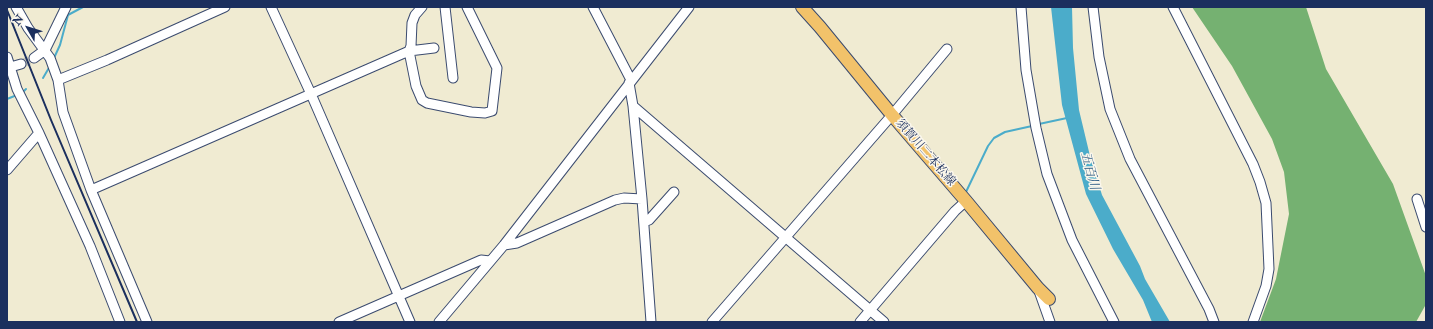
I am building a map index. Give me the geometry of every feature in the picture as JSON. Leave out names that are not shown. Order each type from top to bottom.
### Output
[{"type":"main road","name":"須賀川二本松線","points":[[802,7],[1038,288],[1049,299]]},
{"type":"street","points":[[16,7],[28,28],[47,54],[53,67],[58,80],[63,112],[91,190],[147,322]]},
{"type":"street","points":[[47,54],[66,7]]},
{"type":"street","points":[[58,80],[107,60],[225,7]]},
{"type":"street","points":[[271,7],[311,94],[410,322]]},
{"type":"street","points":[[422,7],[415,15],[412,23],[411,46],[409,51],[416,86],[424,102],[471,112],[490,112],[493,108],[497,68],[467,7]]},
{"type":"street","points":[[445,7],[453,78]]},
{"type":"street","points":[[593,7],[630,82],[642,199],[651,322]]},
{"type":"street","points":[[439,322],[504,245],[689,7]]},
{"type":"street","points":[[1021,7],[1026,70],[1036,128],[1047,174],[1072,240],[1114,322]]},
{"type":"street","points":[[1093,7],[1099,57],[1110,109],[1130,159],[1209,309],[1214,322]]},
{"type":"street","points":[[1173,7],[1253,164],[1266,202],[1269,269],[1266,286],[1253,322]]},
{"type":"street","points":[[91,190],[409,51],[434,48]]},
{"type":"street","points":[[712,322],[892,115],[947,49]]},
{"type":"street","points":[[34,58],[47,54]]},
{"type":"street","points":[[7,57],[9,68],[17,88],[90,246],[120,322]]},
{"type":"street","points":[[9,68],[21,64]]},
{"type":"street","points":[[633,106],[884,322]]},
{"type":"street","points":[[7,170],[39,133]]},
{"type":"street","points":[[644,222],[649,220],[674,192]]},
{"type":"street","points":[[504,245],[517,243],[615,200],[624,198],[642,199]]},
{"type":"street","points":[[1416,199],[1426,226]]},
{"type":"street","points":[[860,322],[955,211],[966,201]]},
{"type":"street","points":[[339,322],[481,260],[490,261]]},
{"type":"street","points":[[1038,288],[1050,322]]},
{"type":"green space","points":[[1192,7],[1306,7],[1326,69],[1393,184],[1426,276],[1425,306],[1416,322],[1260,322],[1276,279],[1289,214],[1284,172],[1272,139],[1232,66]]},
{"type":"water","name":"五百川","points":[[1051,7],[1072,7],[1073,48],[1079,110],[1090,156],[1102,195],[1140,266],[1145,279],[1170,322],[1152,322],[1143,300],[1113,249],[1086,194],[1062,105]]},
{"type":"waterway","points":[[54,58],[60,45],[68,15],[83,7]]},
{"type":"waterway","points":[[43,78],[50,66]]},
{"type":"waterway","points":[[23,92],[26,89]]},
{"type":"waterway","points":[[7,99],[17,95]]},
{"type":"waterway","points":[[1039,124],[1067,118]]},
{"type":"waterway","points":[[965,194],[988,146],[994,138],[1005,132],[1032,126]]},
{"type":"tunnel","points":[[21,64],[34,58]]},
{"type":"railway","points":[[7,10],[51,120],[137,322]]}]
